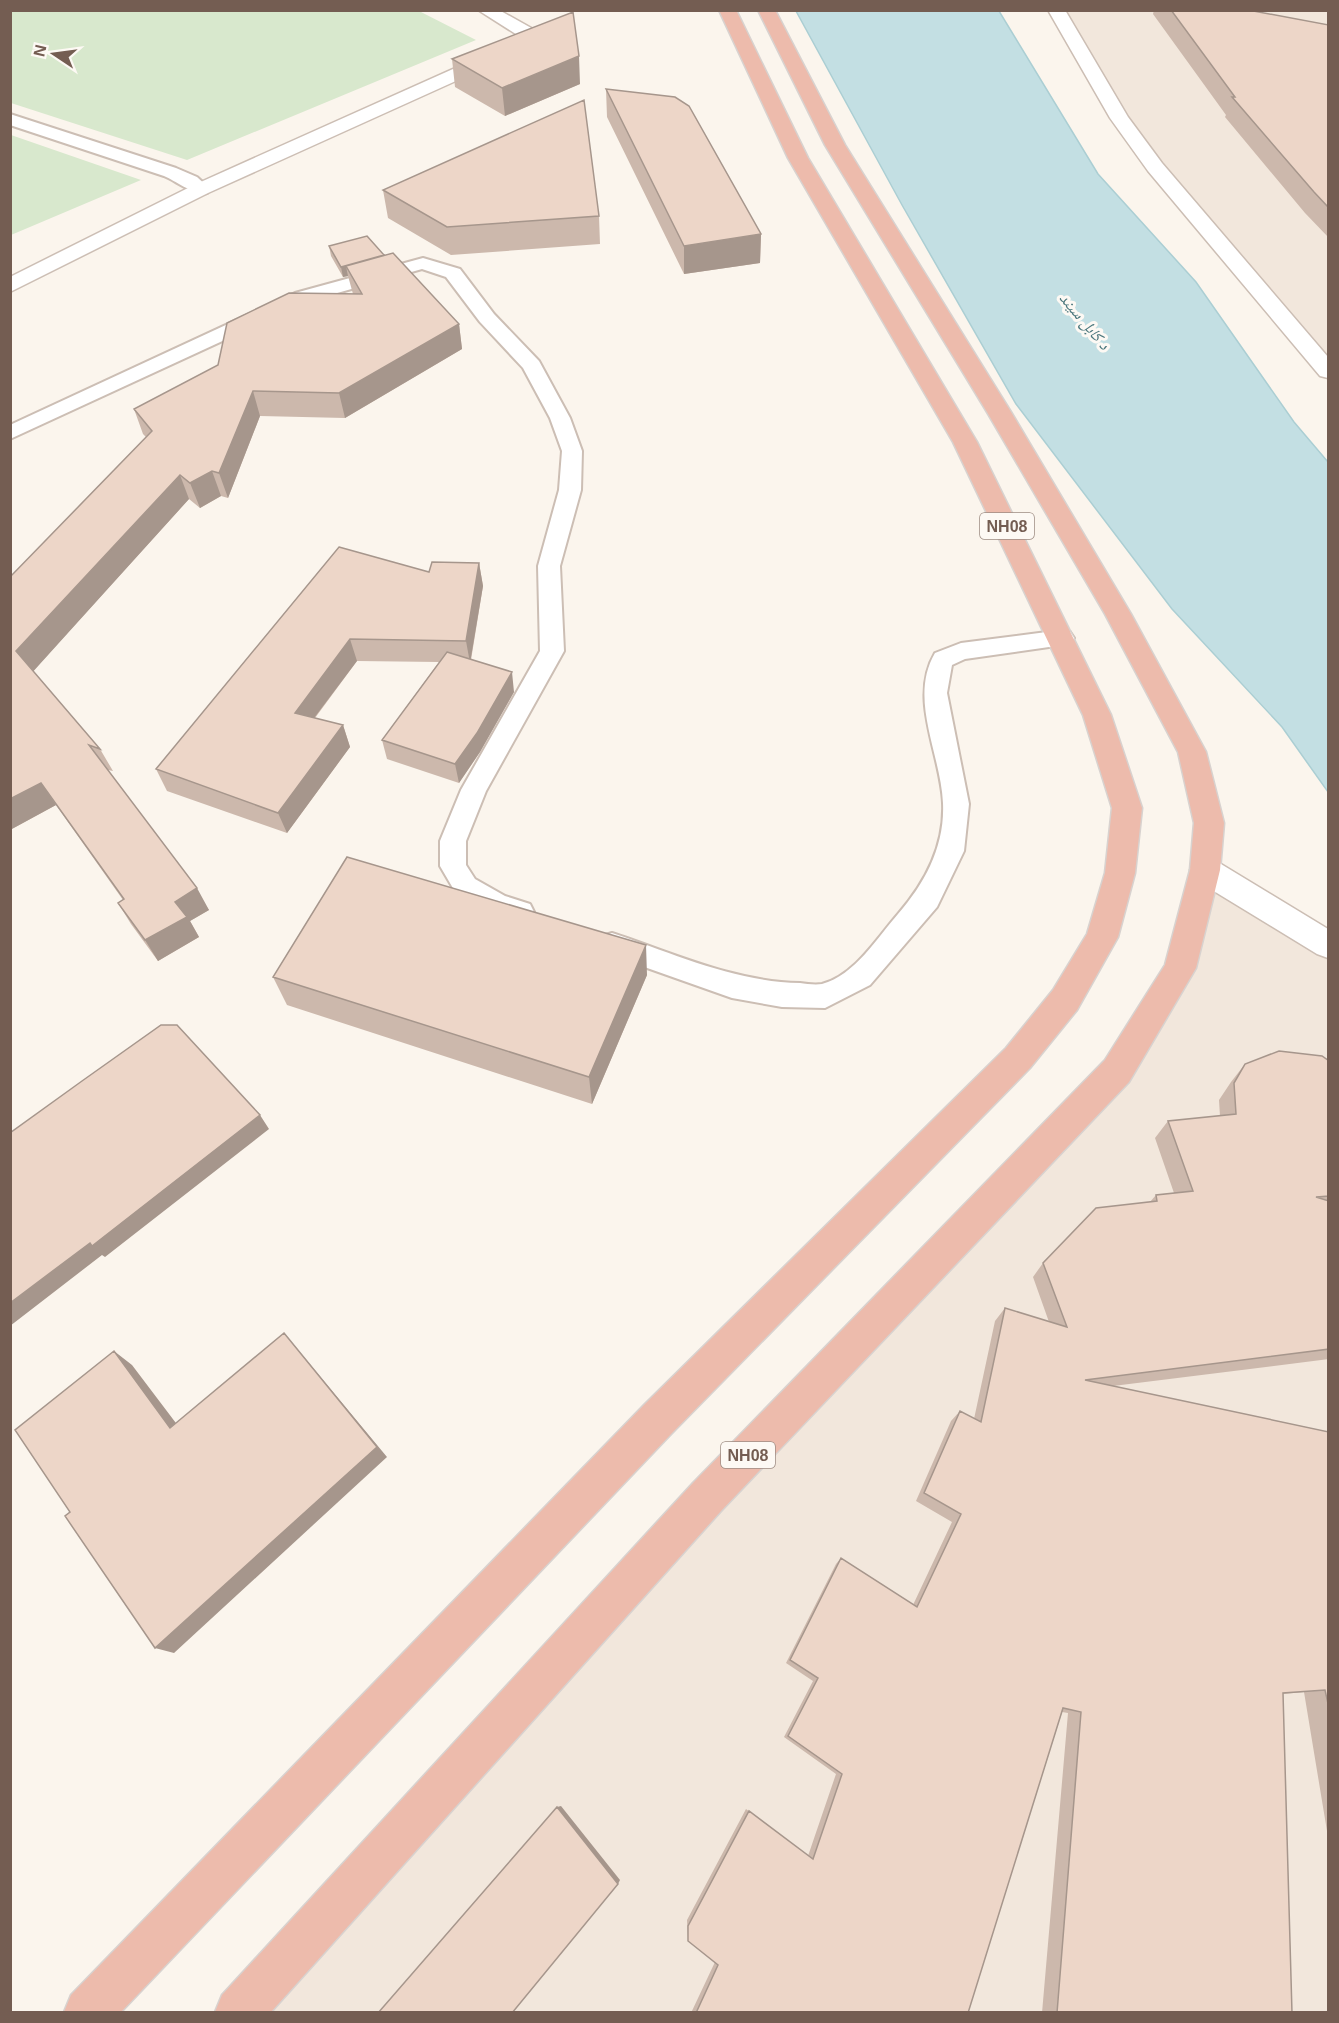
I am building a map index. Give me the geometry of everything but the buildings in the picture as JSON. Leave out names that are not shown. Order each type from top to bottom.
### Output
[{"type":"highway","name":"NH08","points":[[88,2013],[658,1419],[1018,1058],[1065,1000],[1102,937],[1120,873],[1127,808],[1097,715],[1062,638],[965,442],[798,158],[727,10]]},
{"type":"highway","name":"NH08","points":[[239,2013],[707,1497],[1117,1071],[1180,968],[1205,870],[1209,823],[1192,752],[1118,614],[1035,472],[835,145],[766,10]]},
{"type":"street","points":[[10,286],[201,189],[536,38],[486,10]]},
{"type":"street","points":[[1056,10],[1119,118],[1155,167],[1329,371]]},
{"type":"street","points":[[1205,870],[1329,945]]},
{"type":"lane","points":[[10,119],[170,172],[201,189]]},
{"type":"lane","points":[[10,433],[302,297],[423,263],[453,273],[487,318],[532,365],[560,418],[572,451],[570,490],[549,566],[552,651],[474,790],[453,841],[453,866],[466,887],[496,904],[541,920]]},
{"type":"lane","points":[[586,935],[732,986],[782,995],[825,996],[860,977],[927,899],[951,851],[956,804],[934,693],[938,670],[943,659],[961,651],[1062,638]]},
{"type":"shaded area","points":[[1056,11],[1328,11],[1328,371],[1155,167]]},
{"type":"shaded area","points":[[1205,870],[1328,945],[1328,2012],[239,2012],[707,1497],[1039,1154],[1180,968]]},
{"type":"green space","points":[[11,10],[419,11],[476,40],[187,160],[11,103]]},
{"type":"green space","points":[[11,135],[141,180],[11,235]]},
{"type":"water","name":"د کابل سيند","points":[[796,11],[999,11],[1098,174],[1196,282],[1294,422],[1328,462],[1328,792],[1282,727],[1172,609],[1016,404],[902,205]]}]
